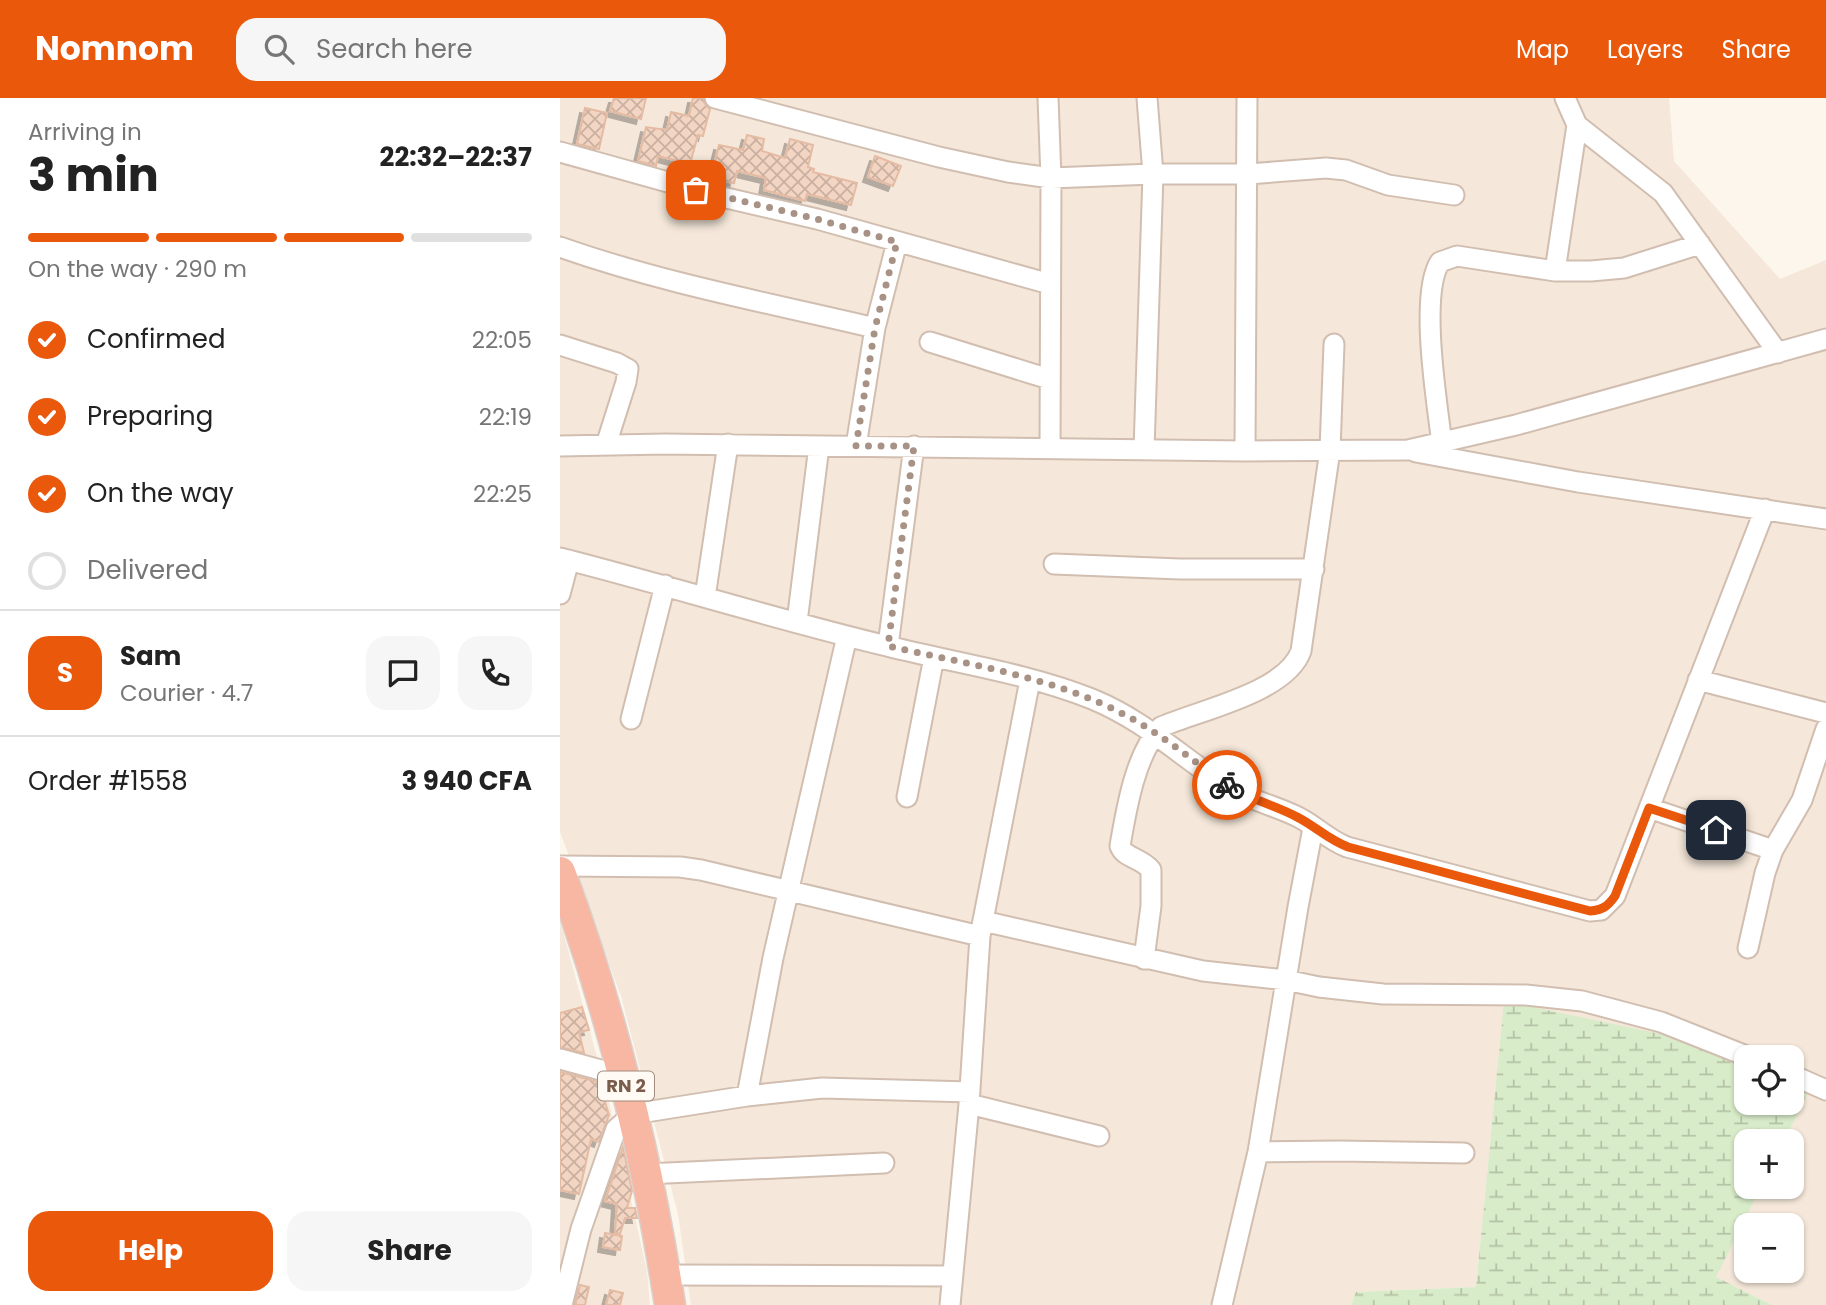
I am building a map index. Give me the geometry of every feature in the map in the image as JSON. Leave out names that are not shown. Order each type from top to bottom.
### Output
[{"type":"highway","name":"RN 2","points":[[560,872],[599,986],[633,1114],[670,1305]]},
{"type":"street","points":[[715,98],[978,167],[1051,178],[1248,174],[1326,168],[1346,170],[1388,185],[1454,195]]},
{"type":"street","points":[[1048,98],[1051,178],[1049,448]]},
{"type":"street","points":[[1144,450],[1153,174],[1147,98]]},
{"type":"street","points":[[1245,451],[1247,98]]},
{"type":"street","points":[[1564,98],[1577,125],[1662,193],[1778,353]]},
{"type":"street","points":[[1555,271],[1577,125]]},
{"type":"street","points":[[560,152],[817,219],[1049,284]]},
{"type":"street","points":[[856,446],[875,328],[897,242]]},
{"type":"street","points":[[1443,444],[1430,338],[1433,277],[1440,262],[1457,256],[1555,271],[1591,271],[1624,268],[1700,244]]},
{"type":"street","points":[[560,247],[659,279],[875,328]]},
{"type":"street","points":[[560,446],[728,444],[1245,451],[1408,450],[1443,444],[1826,340]]},
{"type":"street","points":[[930,342],[1049,379]]},
{"type":"street","points":[[1144,959],[1151,906],[1151,870],[1140,859],[1122,851],[1120,846],[1132,786],[1156,733],[1172,722],[1246,696],[1289,671],[1297,662],[1301,652],[1314,569],[1329,450],[1334,344]]},
{"type":"street","points":[[560,345],[628,369],[606,445]]},
{"type":"street","points":[[705,597],[728,444]]},
{"type":"street","points":[[797,622],[819,446]]},
{"type":"street","points":[[888,646],[914,446]]},
{"type":"street","points":[[1408,450],[1528,474],[1826,519]]},
{"type":"street","points":[[560,594],[564,559],[847,636],[1030,680],[1092,699],[1124,714],[1156,733],[1229,787],[1251,799],[1300,818],[1330,840],[1590,911],[1601,911],[1615,896],[1765,509]]},
{"type":"street","points":[[1054,564],[1181,569],[1314,569]]},
{"type":"street","points":[[631,719],[666,585]]},
{"type":"street","points":[[747,1096],[768,981],[847,636]]},
{"type":"street","points":[[907,797],[934,657]]},
{"type":"street","points":[[950,1305],[981,929],[1030,680]]},
{"type":"street","points":[[1698,680],[1826,713]]},
{"type":"street","points":[[1748,948],[1773,850],[1802,800],[1826,729]]},
{"type":"street","points":[[1649,808],[1773,850]]},
{"type":"street","points":[[1222,1305],[1258,1152],[1313,828]]},
{"type":"street","points":[[560,866],[680,867],[981,929],[1203,971],[1286,980],[1319,988],[1383,994],[1526,995],[1582,1000],[1661,1022],[1734,1051]]},
{"type":"street","points":[[560,1059],[623,1076]]},
{"type":"street","points":[[1804,1080],[1826,1090]]},
{"type":"street","points":[[562,1305],[581,1229],[616,1129],[633,1114],[747,1096],[822,1088],[969,1098],[1099,1136]]},
{"type":"street","points":[[1258,1152],[1464,1153]]},
{"type":"street","points":[[646,1174],[884,1163]]},
{"type":"street","points":[[665,1275],[952,1276]]},
{"type":"shaded area","points":[[560,98],[1669,98],[1674,161],[1780,279],[1826,260],[1826,1305],[1772,1305],[1715,1277],[1734,1240],[1734,1283],[1804,1283],[1804,1213],[1748,1213],[1755,1199],[1804,1199],[1804,1129],[1790,1129],[1797,1115],[1804,1115],[1804,1045],[1734,1045],[1734,1055],[1502,1024],[1476,1287],[1356,1292],[1351,1305],[691,1305],[678,1214],[621,996],[560,832]]},
{"type":"shaded area","points":[[560,920],[608,1098],[647,1271],[650,1305],[560,1305]]},
{"type":"green space","points":[[1504,1001],[1689,1040],[1734,1056],[1734,1115],[1797,1115],[1790,1129],[1734,1129],[1734,1199],[1755,1199],[1748,1213],[1734,1213],[1734,1241],[1716,1277],[1772,1305],[1351,1305],[1356,1292],[1476,1287]]},
{"type":"green space","points":[[1804,1080],[1813,1083],[1804,1101]]},
{"type":"building","points":[[614,98],[646,98],[641,119],[610,111]]},
{"type":"building","points":[[693,98],[703,98],[710,109],[703,136],[698,135],[690,164],[658,156],[656,166],[638,161],[646,127],[667,130],[671,112],[689,116]]},
{"type":"building","points":[[585,108],[607,113],[599,149],[577,144]]},
{"type":"building","points":[[747,135],[764,139],[762,151],[785,158],[790,139],[813,145],[808,167],[814,169],[813,172],[857,183],[851,205],[807,194],[805,201],[764,190],[766,178],[737,171],[734,183],[711,178],[719,145],[743,150]]},
{"type":"building","points":[[875,156],[901,166],[893,186],[868,177]]},
{"type":"building","points":[[582,1007],[589,1030],[579,1032],[584,1053],[560,1047],[560,1013]]},
{"type":"building","points":[[560,1072],[599,1082],[609,1115],[599,1142],[591,1139],[579,1194],[560,1190]]},
{"type":"building","points":[[623,1147],[632,1191],[627,1208],[635,1208],[637,1218],[625,1218],[620,1234],[615,1233],[617,1204],[605,1201]]},
{"type":"building","points":[[605,1233],[622,1236],[620,1250],[603,1247]]},
{"type":"building","points":[[580,1285],[589,1287],[585,1305],[575,1305]]},
{"type":"building","points":[[610,1290],[623,1293],[620,1305],[606,1305]]},
{"type":"way so far","points":[[696,190],[817,219],[897,242],[875,328],[856,446],[914,446],[888,646],[1030,680],[1092,699],[1156,733],[1227,785]]},
{"type":"route","points":[[1227,785],[1251,799],[1300,818],[1330,840],[1348,847],[1590,911],[1601,911],[1615,896],[1649,808],[1716,830]]}]
